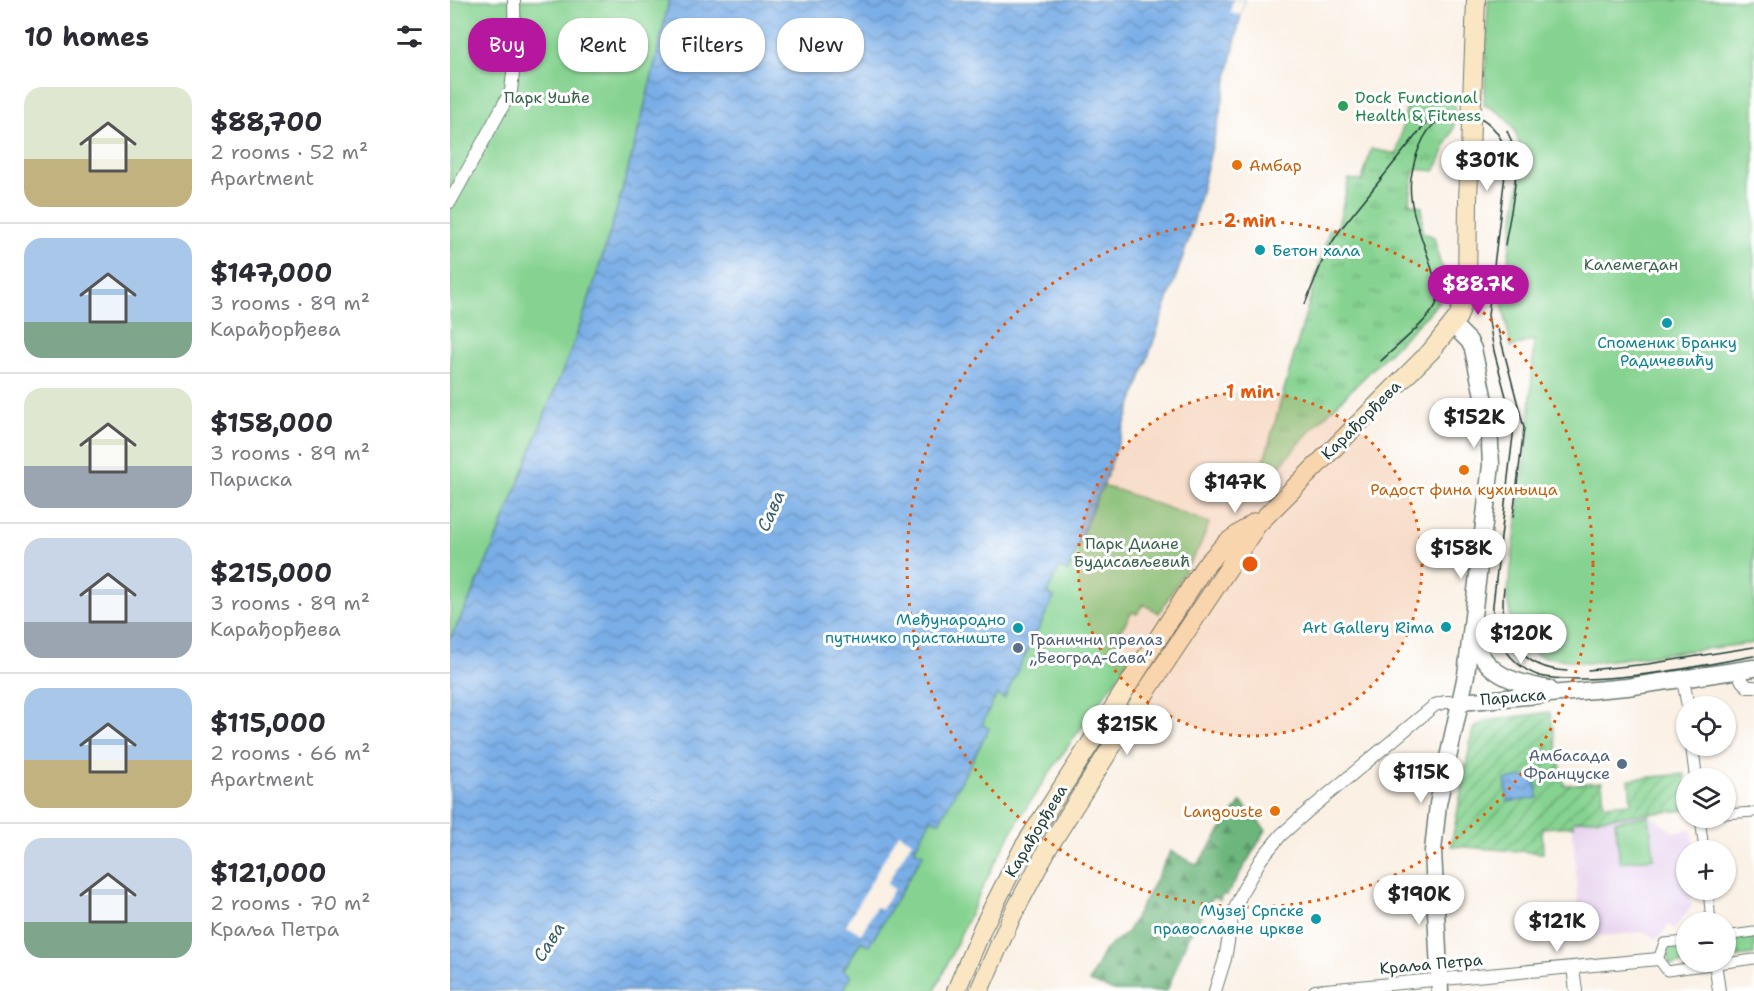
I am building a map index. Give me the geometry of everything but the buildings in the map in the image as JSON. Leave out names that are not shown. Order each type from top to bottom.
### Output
[{"type":"main road","name":"Карађорђева","points":[[979,991],[1017,907],[1051,844],[1146,692],[1257,525],[1431,351],[1453,325],[1462,308],[1467,291],[1468,200],[1476,0]]},
{"type":"main road","name":"Карађорђева","points":[[956,991],[983,927],[1023,848],[1204,567],[1226,543],[1266,514]]},
{"type":"street","points":[[450,202],[511,92],[515,55],[514,0]]},
{"type":"street","name":"Париска","points":[[1453,325],[1469,340],[1473,349],[1487,413],[1491,450],[1472,632],[1461,702],[1683,680],[1746,669],[1742,681],[1748,687],[1754,687]]},
{"type":"street","points":[[1472,632],[1477,651],[1506,678],[1528,685],[1570,692]]},
{"type":"street","points":[[1683,680],[1686,696]]},
{"type":"street","points":[[1215,991],[1225,959],[1233,913],[1252,874],[1281,835],[1435,705],[1445,702],[1461,702],[1440,795],[1433,851],[1439,985]]},
{"type":"street","points":[[1736,813],[1754,812]]},
{"type":"street","points":[[1736,934],[1754,932]]},
{"type":"street","points":[[1658,959],[1664,943],[1676,942]]},
{"type":"street","name":"Краља Петра","points":[[1315,991],[1439,985],[1573,967],[1658,959],[1667,970],[1676,969]]},
{"type":"street","name":"Краља Петра","points":[[1736,962],[1754,959]]},
{"type":"street","points":[[1573,967],[1576,991]]},
{"type":"street","points":[[1717,972],[1719,991]]},
{"type":"shaded area","points":[[1648,814],[1673,832],[1691,830],[1693,840],[1676,840],[1676,900],[1689,900],[1693,905],[1687,912],[1676,912],[1674,929],[1669,925],[1657,940],[1645,932],[1581,938],[1572,821]]},
{"type":"green space","name":"Парк Ушће","points":[[450,0],[669,0],[665,18],[660,18],[660,40],[632,157],[580,325],[499,532],[450,639]]},
{"type":"green space","name":"Калемегдан","points":[[1488,0],[1754,0],[1754,643],[1587,663],[1539,656],[1524,645],[1513,628],[1507,599],[1529,429],[1534,340],[1511,347],[1502,301],[1523,158],[1515,132],[1507,119],[1501,113],[1484,105]]},
{"type":"green space","points":[[1455,99],[1454,127],[1435,171],[1415,169],[1409,203],[1422,207],[1422,232],[1434,237],[1440,263],[1450,280],[1441,298],[1431,311],[1310,431],[1278,468],[1262,468],[1330,228],[1337,230],[1349,179],[1362,181],[1371,149],[1397,154],[1408,100]]},
{"type":"green space","name":"Парк Диане Будисављевић","points":[[1104,484],[1105,487],[1209,523],[1200,546],[1159,613],[1143,604],[1137,614],[1132,612],[1120,631],[1124,634],[1118,645],[1133,655],[1031,800],[1006,841],[935,991],[842,991],[851,976],[843,971],[861,941],[869,945],[923,854],[914,850],[931,818],[939,822],[989,729],[981,724],[997,694],[1004,698],[1054,597],[1047,593],[1059,568],[1068,571]]},
{"type":"green space","points":[[1550,712],[1564,785],[1602,782],[1604,805],[1631,803],[1629,779],[1676,775],[1676,811],[1573,821],[1573,826],[1542,828],[1543,853],[1451,846],[1473,729],[1485,721]]},
{"type":"green space","points":[[1241,802],[1266,830],[1227,895],[1222,895],[1220,900],[1213,897],[1188,937],[1167,991],[1114,991],[1089,982],[1104,951],[1128,931],[1171,851],[1197,865]]},
{"type":"green space","points":[[1649,816],[1654,858],[1620,862],[1615,821]]},
{"type":"green space","points":[[1754,936],[1754,955],[1736,957],[1736,939]]},
{"type":"green space","points":[[1676,946],[1676,964],[1669,965],[1667,947]]},
{"type":"water","name":"Сава","points":[[669,0],[1244,0],[1218,122],[1190,236],[1104,484],[1068,571],[1059,568],[1047,593],[1054,597],[1004,699],[997,694],[982,724],[989,729],[939,822],[931,819],[914,850],[923,854],[869,946],[861,941],[843,970],[851,976],[842,991],[450,991],[450,639],[499,532],[580,325],[632,157],[660,40],[660,72],[765,72],[765,18],[665,18]]},
{"type":"water","points":[[1535,775],[1538,798],[1508,802],[1505,780]]},
{"type":"pier","points":[[1233,0],[1244,0],[1241,15],[1230,13]]},
{"type":"pier","points":[[899,833],[912,841],[887,884],[894,889],[882,909],[876,907],[861,934],[846,925]]},
{"type":"tram line","points":[[1381,361],[1421,324],[1437,302],[1436,284],[1411,200],[1411,178],[1417,155],[1427,132],[1438,121],[1449,115],[1472,114],[1482,119],[1499,135],[1507,158],[1488,315],[1494,351],[1514,427],[1493,605],[1493,617],[1499,638],[1511,657],[1520,665],[1540,676],[1557,679],[1628,676],[1754,656]]},
{"type":"tram line","points":[[1305,304],[1326,252],[1340,230],[1430,118]]},
{"type":"tram line","points":[[1505,245],[1516,172],[1512,144],[1507,131]]},
{"type":"tram line","points":[[1498,329],[1524,428],[1513,517]]},
{"type":"tram line","points":[[1504,588],[1505,620],[1515,646],[1524,656],[1536,663],[1567,671]]},
{"type":"tram line","points":[[1588,670],[1648,664],[1754,647]]},
{"type":"place","name":"Dock Functional Health & Fitness","points":[[1343,106]]},
{"type":"place","name":"Амбар","points":[[1237,165]]},
{"type":"place","name":"Бетон хала","points":[[1260,250]]},
{"type":"place","name":"Споменик Бранку Радичевићу","points":[[1667,323]]},
{"type":"place","name":"Радост фина кухињица","points":[[1464,470]]},
{"type":"place","name":"Art Gallery Rima","points":[[1446,627]]},
{"type":"place","name":"Међународно путничко пристаниште","points":[[1018,628]]},
{"type":"place","name":"Гранични прелаз „Београд-Сава”","points":[[1018,648]]},
{"type":"place","name":"Амбасада Француске","points":[[1622,764]]},
{"type":"place","name":"Langouste","points":[[1275,811]]},
{"type":"place","name":"Музеј Српске православне цркве","points":[[1316,919]]}]
